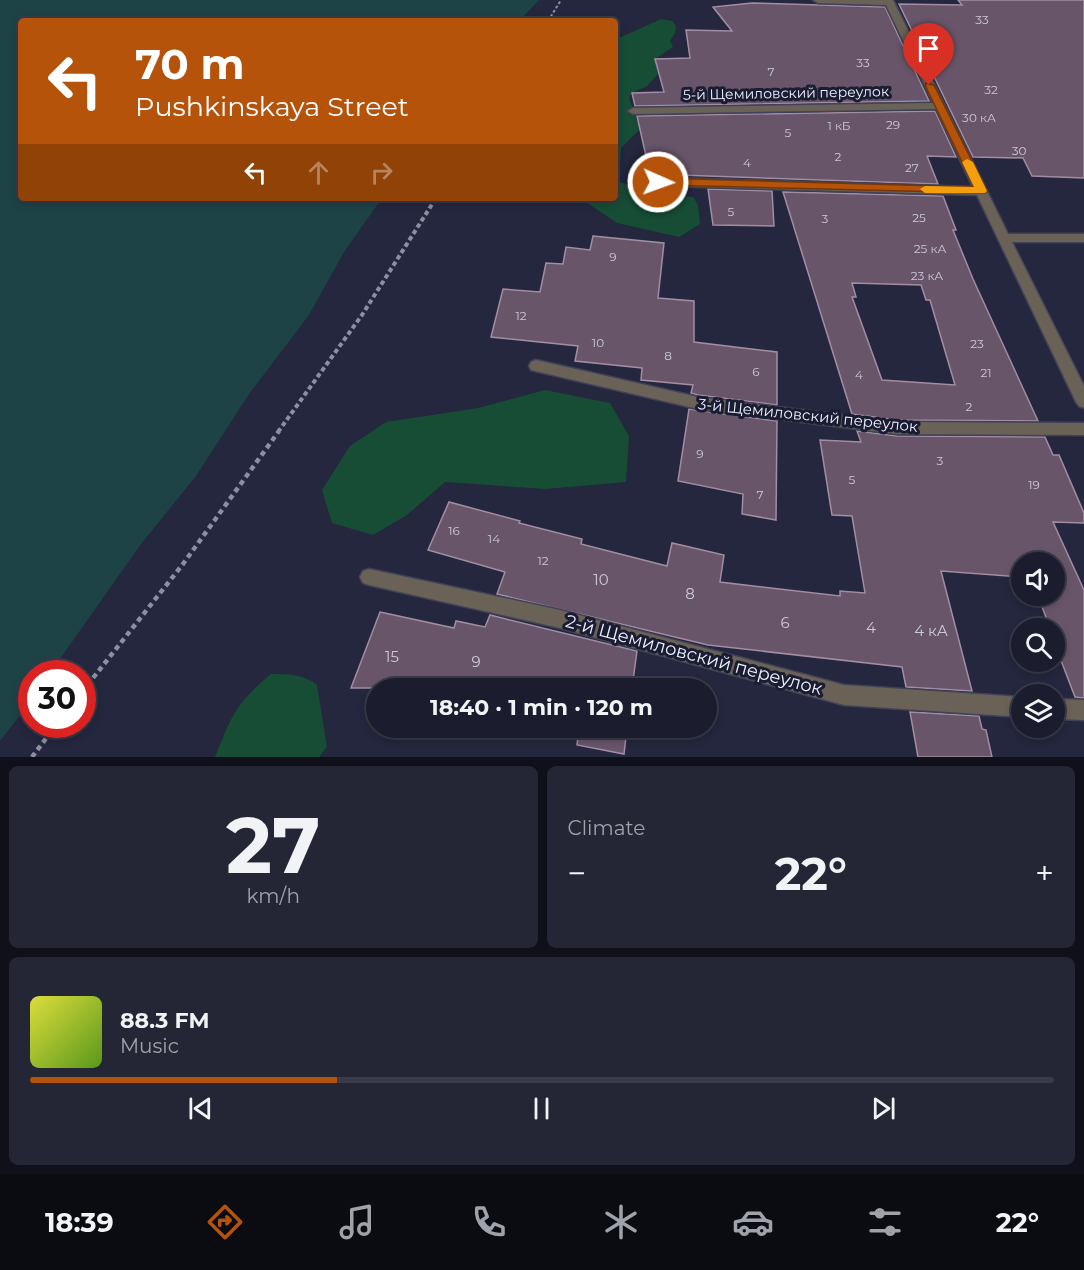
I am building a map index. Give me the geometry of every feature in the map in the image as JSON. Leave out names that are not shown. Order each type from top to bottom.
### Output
[{"type":"street","points":[[818,0],[889,1],[1084,402]]},
{"type":"street","name":"5-й Щемиловский переулок","points":[[633,111],[940,106]]},
{"type":"street","points":[[635,181],[981,191]]},
{"type":"street","points":[[1004,238],[1084,238]]},
{"type":"street","name":"3-й Щемиловский переулок","points":[[536,366],[698,403],[897,428],[1084,429]]},
{"type":"street","name":"2-й Щемиловский переулок","points":[[369,578],[560,619],[844,695],[1011,706]]},
{"type":"street","points":[[1065,709],[1084,710]]},
{"type":"path","points":[[550,18],[561,0]]},
{"type":"path","points":[[96,674],[183,564],[363,315],[434,201]]},
{"type":"path","points":[[32,757],[46,738]]},
{"type":"green space","points":[[661,19],[672,21],[676,26],[670,41],[673,47],[655,59],[658,74],[647,86],[632,93],[629,98],[640,129],[621,148],[619,182],[658,193],[693,197],[698,205],[700,224],[679,237],[617,223],[584,201],[618,201],[618,39]]},
{"type":"green space","points":[[545,390],[610,403],[629,436],[626,482],[545,489],[445,482],[407,515],[373,535],[332,523],[322,490],[350,446],[386,422],[478,408]]},
{"type":"green space","points":[[271,674],[301,677],[317,685],[327,747],[319,757],[215,757],[236,711],[250,693]]},
{"type":"shaded area","points":[[0,0],[539,0],[522,18],[18,18],[18,201],[380,201],[344,252],[309,315],[249,394],[196,476],[141,544],[59,660],[18,660],[18,718],[0,741]]},
{"type":"building","points":[[958,0],[1084,0],[1084,178],[1032,176],[1023,158],[973,157],[899,4],[962,5]]},
{"type":"building","points":[[752,3],[885,7],[929,101],[635,106],[632,93],[664,92],[655,59],[690,58],[686,30],[732,31],[713,7]]},
{"type":"building","points":[[935,111],[956,157],[927,156],[938,184],[650,174],[637,116]]},
{"type":"building","points":[[708,189],[772,191],[774,226],[713,225]]},
{"type":"building","points":[[783,192],[943,196],[956,230],[953,230],[973,279],[1038,421],[897,420],[852,414]],"holes":[[[852,283],[921,285],[926,300],[930,300],[955,385],[882,380],[852,297],[856,297]]]},
{"type":"building","points":[[593,236],[664,243],[658,298],[694,301],[694,342],[777,352],[777,405],[698,395],[691,393],[693,385],[641,380],[642,368],[575,361],[578,346],[491,337],[503,289],[540,292],[546,263],[563,264],[566,247],[590,250]]},
{"type":"building","points":[[689,409],[777,421],[776,520],[742,514],[743,494],[678,481]]},
{"type":"building","points":[[857,431],[897,436],[1045,437],[1053,455],[1059,455],[1084,513],[1084,523],[1053,522],[1084,590],[1084,698],[1075,697],[1065,671],[1065,618],[1046,618],[1042,606],[1065,606],[1065,552],[1011,552],[1011,576],[941,571],[972,691],[906,687],[902,667],[708,645],[497,594],[505,572],[428,550],[449,502],[582,539],[581,544],[667,566],[672,543],[724,555],[720,582],[840,596],[840,591],[865,593],[852,516],[832,515],[820,440],[861,442]]},
{"type":"building","points":[[380,612],[454,628],[456,621],[485,627],[490,615],[637,651],[633,678],[366,678],[366,688],[351,688]]},
{"type":"building","points":[[910,712],[979,716],[982,729],[986,730],[992,757],[918,757]]},
{"type":"building","points":[[578,738],[626,738],[624,754],[577,745]]},
{"type":"slow traffic","points":[[925,189],[981,191],[967,162]]},
{"type":"route","points":[[658,182],[981,191],[929,85]]}]
